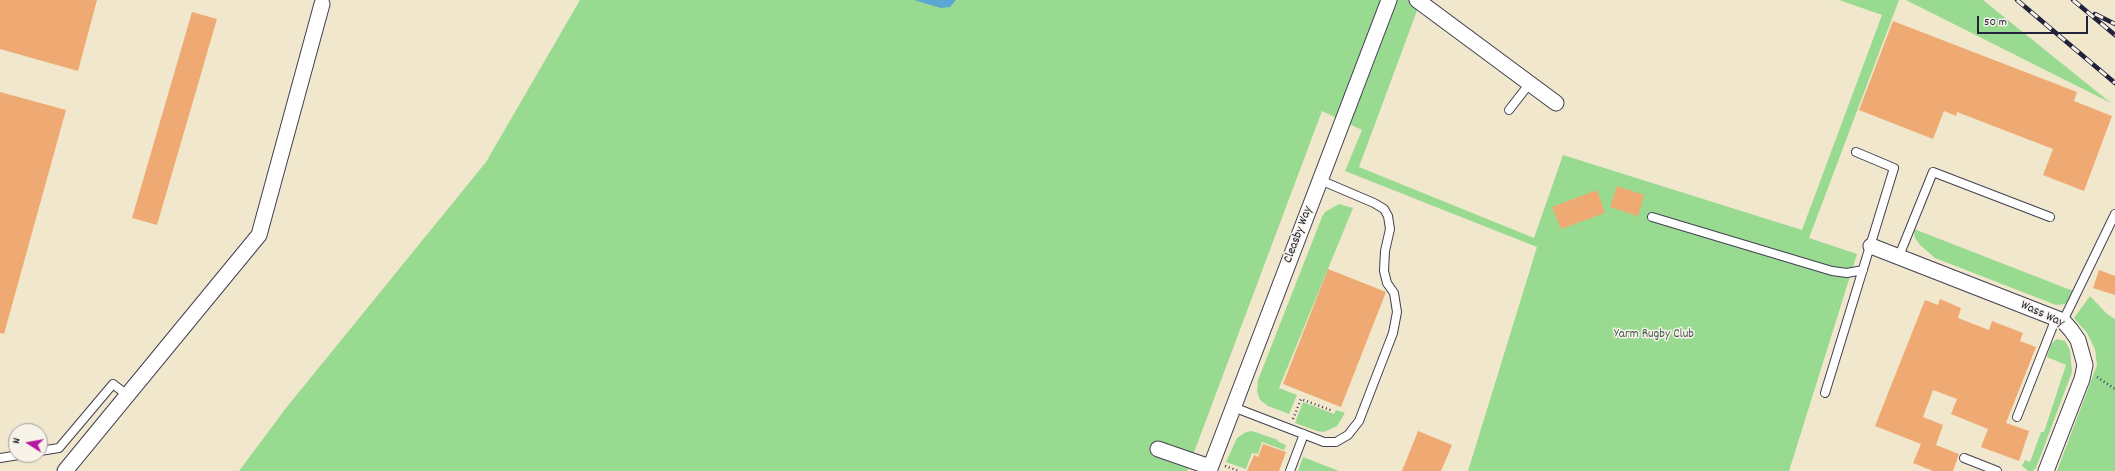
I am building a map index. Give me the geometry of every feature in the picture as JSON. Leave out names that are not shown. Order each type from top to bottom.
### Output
[{"type":"street","name":"Cleasby Way","points":[[1214,467],[1233,408],[1389,0]]},
{"type":"street","points":[[1417,0],[1556,103]]},
{"type":"street","points":[[65,471],[258,235],[321,1]]},
{"type":"street","name":"Wass Way","points":[[1871,246],[2059,320],[2078,340],[2085,365]]},
{"type":"street","points":[[2046,471],[2082,379],[2085,365]]},
{"type":"street","points":[[1158,449],[1214,467]]},
{"type":"lane","points":[[1509,110],[1530,83]]},
{"type":"lane","points":[[1825,392],[1894,168],[1856,152]]},
{"type":"lane","points":[[1899,256],[1933,172],[2050,217]]},
{"type":"lane","points":[[1233,408],[1290,428],[1324,442],[1336,442],[1348,435],[1359,421],[1393,333],[1397,312],[1394,293],[1387,283],[1384,271],[1385,251],[1390,229],[1388,216],[1384,208],[1320,180]]},
{"type":"lane","points":[[2017,417],[2059,320],[2115,214]]},
{"type":"lane","points":[[1652,217],[1832,271],[1846,273],[1863,270]]},
{"type":"lane","points":[[48,450],[59,448],[113,384],[127,395]]},
{"type":"lane","points":[[1290,471],[1304,434]]},
{"type":"lane","points":[[1964,458],[1997,471]]},
{"type":"path","points":[[2085,365],[2099,379],[2115,389]]},
{"type":"path","points":[[1290,428],[1301,399],[1334,411]]},
{"type":"path","points":[[1214,467],[1240,471]]},
{"type":"green space","name":"Yarm Rugby Club","points":[[580,0],[1421,0],[1359,167],[1534,238],[1563,155],[1802,230],[1882,15],[1839,0],[1899,0],[1809,238],[1857,254],[1789,471],[1468,471],[1537,247],[1345,171],[1362,130],[1322,111],[1187,471],[239,471],[286,408],[486,162]]},
{"type":"green space","points":[[1906,0],[1983,0],[2111,103]]},
{"type":"green space","points":[[1339,204],[1353,208],[1279,388],[1297,395],[1289,414],[1268,406],[1260,400],[1257,391],[1258,380],[1322,217],[1325,212]]},
{"type":"green space","points":[[1914,229],[2075,291],[2065,304],[2056,305],[1935,258],[1920,245],[1915,238]]},
{"type":"green space","points":[[2090,296],[2107,314],[2115,319],[2115,471],[2057,471],[2097,365],[2095,349],[2087,333],[2074,318]]},
{"type":"green space","points":[[2057,339],[2065,341],[2070,350],[2072,372],[2036,468],[2033,471],[2028,471],[2022,466],[2025,460],[2030,462],[2041,432],[2044,432],[2066,365],[2047,357],[2051,344]]},
{"type":"green space","points":[[1303,402],[1334,414],[1336,410],[1345,413],[1337,426],[1324,432],[1317,431],[1295,423]]},
{"type":"green space","points":[[1252,431],[1278,440],[1277,441],[1286,445],[1284,450],[1262,442],[1258,454],[1252,453],[1246,469],[1226,462],[1237,438],[1246,432]]},
{"type":"green space","points":[[1303,457],[1339,471],[1298,471]]},
{"type":"water","points":[[914,0],[956,0],[950,7],[941,8]]},
{"type":"building","points":[[0,0],[97,0],[78,71],[0,49]]},
{"type":"building","points":[[192,12],[217,19],[157,225],[132,218]]},
{"type":"building","points":[[1893,21],[2077,92],[2074,101],[2112,116],[2084,191],[2043,175],[2053,149],[1957,112],[1956,116],[1944,111],[1933,139],[1859,110]]},
{"type":"building","points":[[0,92],[66,110],[4,334],[0,333]]},
{"type":"building","points":[[1617,186],[1644,195],[1638,216],[1610,207]]},
{"type":"building","points":[[1597,190],[1605,213],[1561,229],[1552,207]]},
{"type":"building","points":[[1328,269],[1386,292],[1341,407],[1283,384]]},
{"type":"building","points":[[2099,270],[2115,276],[2115,295],[2093,288]]},
{"type":"building","points":[[1940,299],[1961,308],[1958,318],[1989,330],[1992,321],[2023,333],[2020,341],[2036,347],[2006,423],[2029,431],[2019,461],[1981,447],[1988,429],[1951,414],[1957,399],[1933,390],[1923,417],[1943,425],[1936,445],[1959,454],[1953,471],[1933,471],[1913,463],[1921,444],[1875,426],[1925,300],[1938,305]]},
{"type":"building","points":[[1418,431],[1452,445],[1441,471],[1402,471]]},
{"type":"building","points":[[1263,444],[1286,452],[1279,471],[1247,471],[1254,455],[1258,457]]},
{"type":"railway","points":[[2017,0],[2115,83]]},
{"type":"railway","points":[[2073,0],[2115,35]]},
{"type":"railway","points":[[2095,14],[2115,24]]}]
